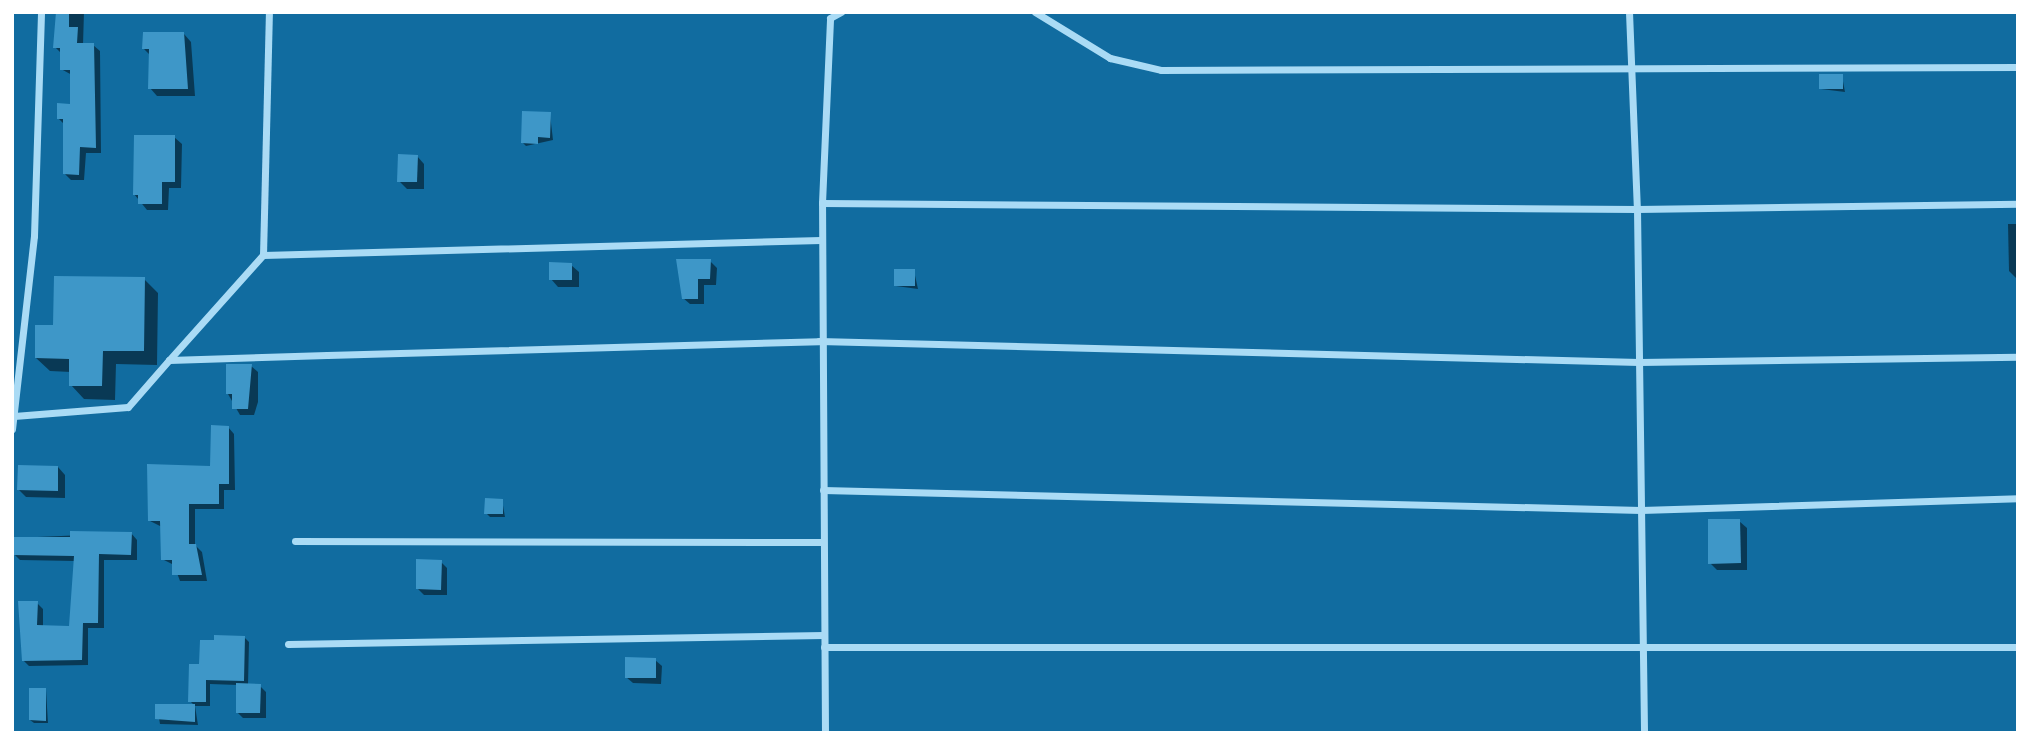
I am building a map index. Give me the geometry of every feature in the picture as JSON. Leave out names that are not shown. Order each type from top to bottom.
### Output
[{"type":"street","points":[[12,429],[34,236],[41,12]]},
{"type":"street","points":[[14,416],[128,407],[263,255],[269,12]]},
{"type":"street","points":[[825,733],[819,341],[821,240],[830,18],[841,12]]},
{"type":"street","points":[[1035,12],[1110,58],[1161,70],[1629,72],[2018,68]]},
{"type":"street","points":[[1629,12],[1629,72],[1637,209],[1644,733]]},
{"type":"street","points":[[822,203],[1637,209],[2018,204]]},
{"type":"street","points":[[263,255],[821,240]]},
{"type":"street","points":[[169,360],[819,341],[1639,362],[2018,357]]},
{"type":"street","points":[[823,490],[1641,510],[2018,498]]},
{"type":"street","points":[[295,541],[823,542]]},
{"type":"street","points":[[288,644],[824,635]]},
{"type":"street","points":[[824,647],[2018,647]]},
{"type":"building","points":[[56,12],[69,12],[69,27],[78,27],[77,43],[94,43],[96,148],[80,147],[79,175],[63,174],[63,119],[57,119],[57,103],[70,104],[70,70],[60,70],[60,48],[53,48]]},
{"type":"building","points":[[143,32],[184,32],[188,89],[148,89],[149,49],[142,49]]},
{"type":"building","points":[[1819,74],[1843,74],[1843,89],[1819,89]]},
{"type":"building","points":[[522,111],[551,112],[550,138],[538,137],[538,144],[521,143]]},
{"type":"building","points":[[134,135],[175,135],[175,182],[162,182],[162,204],[138,204],[138,195],[133,195]]},
{"type":"building","points":[[398,154],[418,155],[417,182],[397,182]]},
{"type":"building","points":[[676,259],[711,259],[710,279],[698,279],[698,299],[682,299]]},
{"type":"building","points":[[549,262],[572,263],[572,280],[549,280]]},
{"type":"building","points":[[894,269],[915,269],[915,286],[894,286]]},
{"type":"building","points":[[54,276],[145,277],[144,351],[103,351],[102,386],[69,386],[69,359],[35,358],[35,325],[53,325]]},
{"type":"building","points":[[226,364],[252,364],[248,409],[232,409],[232,394],[226,394]]},
{"type":"building","points":[[211,425],[229,426],[229,484],[219,484],[219,504],[189,504],[189,544],[196,544],[202,575],[172,575],[172,560],[161,560],[160,521],[148,521],[147,464],[210,466]]},
{"type":"building","points":[[18,465],[58,466],[58,491],[17,490]]},
{"type":"building","points":[[485,498],[503,499],[503,514],[484,514]]},
{"type":"building","points":[[1708,519],[1740,519],[1741,563],[1708,564]]},
{"type":"building","points":[[70,531],[132,532],[131,555],[99,554],[98,623],[83,623],[82,660],[22,661],[18,601],[38,601],[37,625],[69,626],[74,556],[12,555],[12,537],[70,537]]},
{"type":"building","points":[[416,559],[442,560],[441,590],[416,589]]},
{"type":"building","points":[[214,635],[245,636],[244,681],[206,680],[206,702],[188,702],[189,664],[199,664],[200,640],[214,640]]},
{"type":"building","points":[[625,657],[656,658],[656,678],[625,678]]},
{"type":"building","points":[[236,683],[261,684],[260,713],[236,713]]},
{"type":"building","points":[[29,688],[46,688],[46,721],[29,720]]},
{"type":"building","points":[[155,704],[195,704],[195,722],[155,719]]}]
